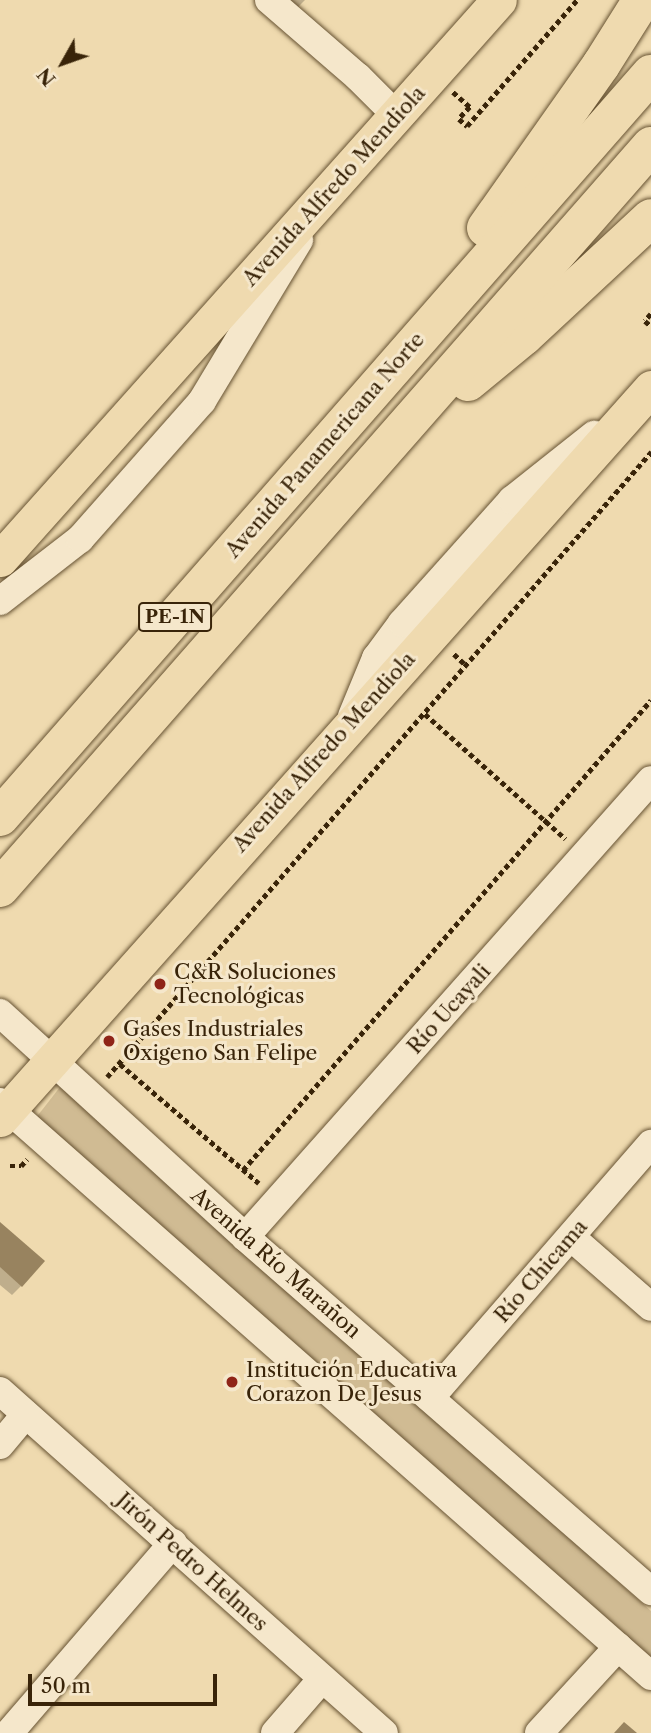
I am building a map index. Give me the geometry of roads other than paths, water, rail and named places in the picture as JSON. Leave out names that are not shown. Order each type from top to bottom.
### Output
[{"type":"highway","points":[[350,417],[548,143],[642,0]]},
{"type":"highway","name":"Avenida Panamericana Norte","points":[[0,817],[651,74]]},
{"type":"highway","name":"PE-1N","points":[[0,888],[651,146]]},
{"type":"highway","points":[[401,431],[524,336],[651,218]]},
{"type":"main road","name":"Avenida Alfredo Mendiola","points":[[0,559],[499,0]]},
{"type":"main road","name":"Avenida Alfredo Mendiola","points":[[3,1110],[51,1061],[647,393]]},
{"type":"street","points":[[269,0],[358,77],[397,116]]},
{"type":"street","points":[[0,601],[80,539],[202,401],[327,194]]},
{"type":"street","name":"Río Ucayali","points":[[246,1237],[651,780]]},
{"type":"street","name":"Avenida Río Marañon","points":[[0,1013],[246,1237],[651,1591]]},
{"type":"street","points":[[3,1110],[651,1676]]},
{"type":"street","name":"Río Chicama","points":[[430,1398],[651,1144]]},
{"type":"street","points":[[571,1237],[651,1307]]},
{"type":"street","name":"Jirón Pedro Helmes","points":[[0,1391],[384,1733]]},
{"type":"street","points":[[0,1445],[26,1414]]},
{"type":"street","points":[[9,1733],[173,1543]]},
{"type":"street","points":[[539,1733],[618,1647]]},
{"type":"street","points":[[275,1733],[322,1679]]},
{"type":"place","name":"C&R Soluciones Tecnológicas","points":[[160,984]]},
{"type":"place","name":"Gases Industriales Oxigeno San Felipe","points":[[109,1041]]},
{"type":"place","name":"Institución Educativa Corazon De Jesus","points":[[232,1382]]}]
